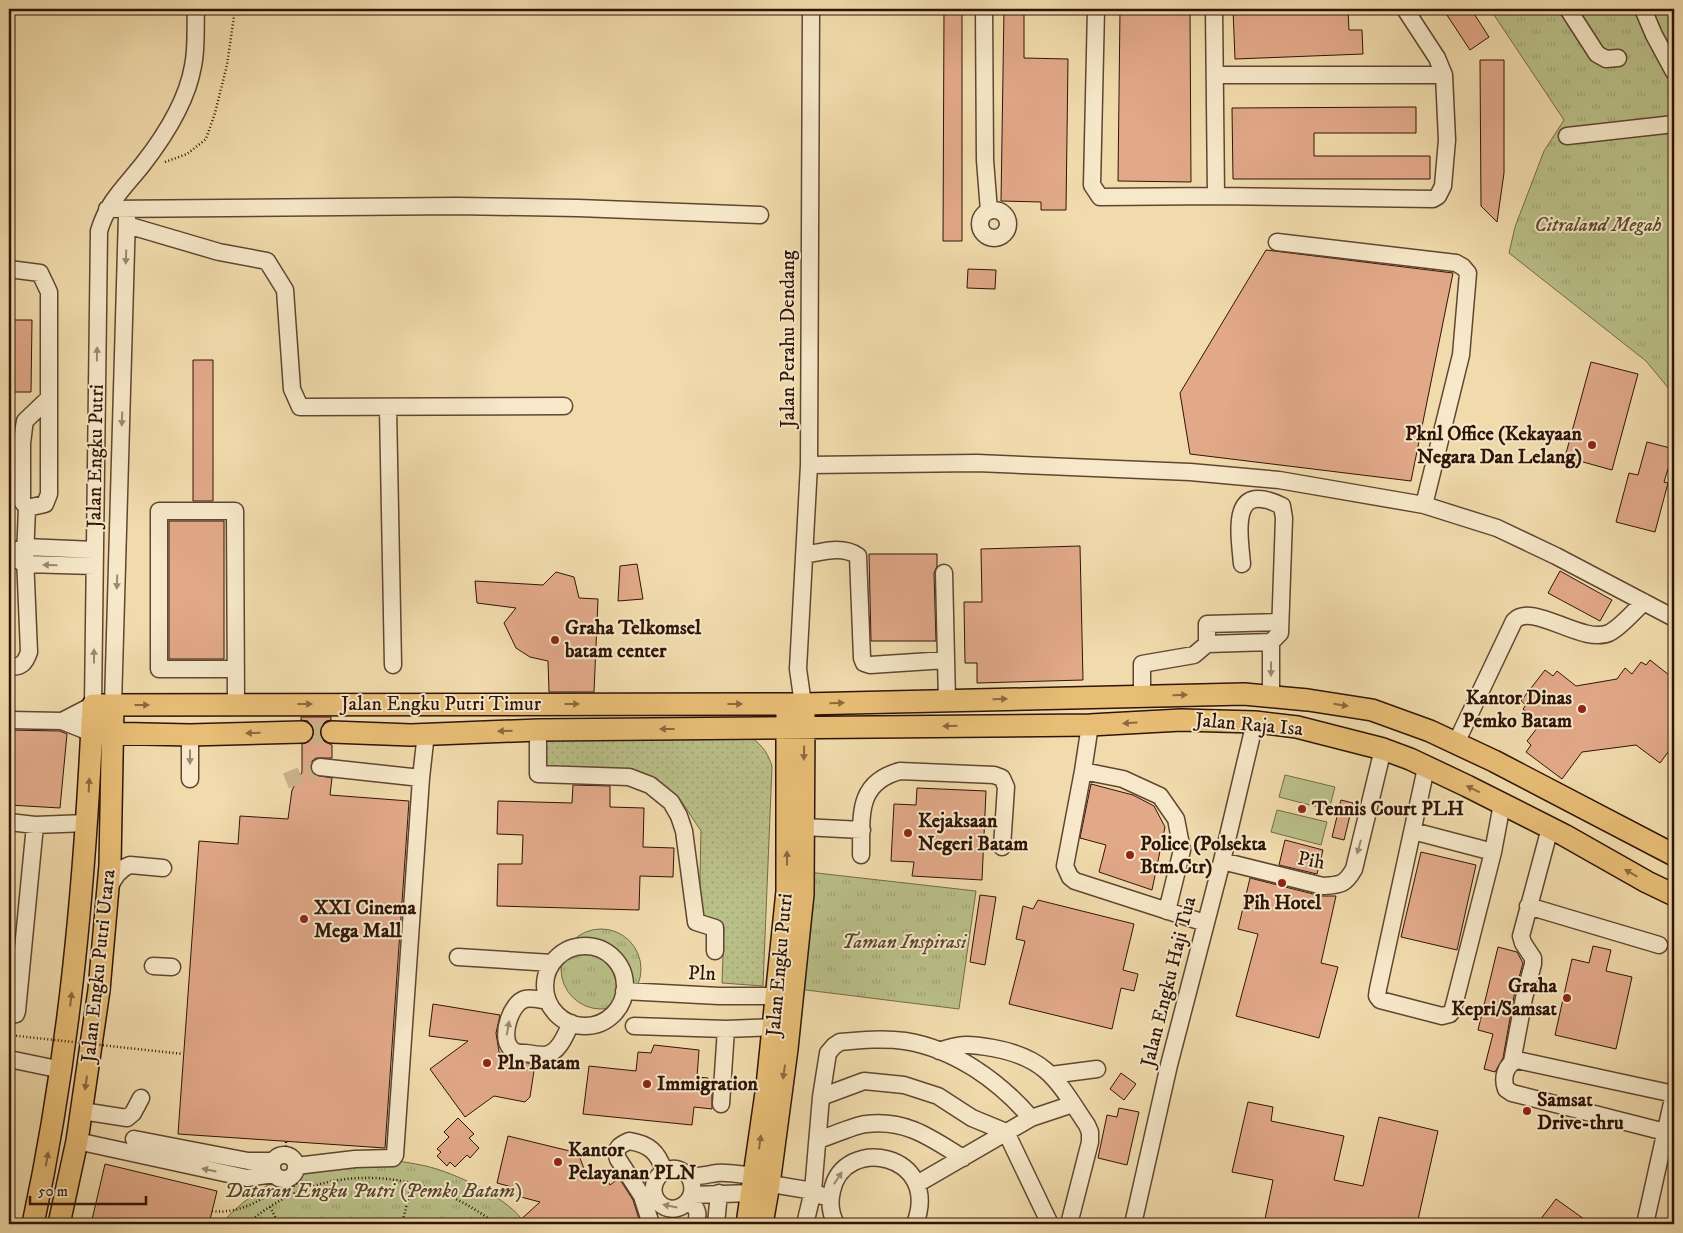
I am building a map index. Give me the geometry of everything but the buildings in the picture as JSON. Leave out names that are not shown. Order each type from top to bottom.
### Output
[{"type":"main road","name":"Jalan Raja Isa","points":[[796,704],[1244,694],[1308,700],[1372,710],[1430,731],[1494,761],[1674,855]]},
{"type":"main road","name":"Jalan Engku Putri Timur","points":[[103,705],[796,704]]},
{"type":"main road","name":"Jalan Engku Putri","points":[[762,1224],[758,1184],[787,891],[796,704]]},
{"type":"main road","name":"Jalan Engku Putri Utara","points":[[59,1224],[78,1141],[99,990],[110,864],[110,839],[102,733],[103,705]]},
{"type":"main road","name":"Jalan Raja Isa","points":[[795,728],[1090,725],[1181,720],[1255,722],[1297,727],[1383,749],[1410,759],[1557,831],[1674,896]]},
{"type":"main road","name":"Jalan Engku Putri Timur","points":[[332,732],[411,735],[538,730],[795,728]]},
{"type":"main road","name":"Jalan Engku Putri","points":[[747,1224],[758,1184],[787,1049],[801,913],[803,826],[795,728]]},
{"type":"main road","points":[[102,733],[190,735],[302,732]]},
{"type":"main road","name":"Jalan Engku Putri Utara","points":[[33,1224],[46,1164],[62,1070],[72,990],[88,823],[102,733]]},
{"type":"main road","points":[[1557,831],[1579,806]]},
{"type":"street","name":"Jalan Engku Putri","points":[[103,705],[95,558],[99,231],[112,201],[144,163],[180,106],[193,66],[196,9]]},
{"type":"street","name":"Jalan Perahu Dendang","points":[[796,704],[809,465],[811,9]]},
{"type":"street","points":[[984,9],[985,160],[989,211]]},
{"type":"street","points":[[1096,9],[1092,185],[1100,197],[1216,196],[1433,200],[1438,196],[1443,186],[1447,140],[1444,75],[1437,58],[1405,9]]},
{"type":"street","points":[[1214,9],[1216,196]]},
{"type":"street","points":[[1568,9],[1597,54],[1606,60],[1618,58]]},
{"type":"street","points":[[1643,9],[1654,35],[1674,72]]},
{"type":"street","points":[[1215,75],[1444,75]]},
{"type":"street","points":[[1567,136],[1674,124]]},
{"type":"street","points":[[107,210],[128,208],[457,206],[578,208],[760,215]]},
{"type":"street","points":[[62,721],[103,705],[128,208]]},
{"type":"street","points":[[127,225],[219,252],[267,261],[285,290],[292,389],[300,407],[564,406]]},
{"type":"street","points":[[1277,242],[1456,263],[1463,266],[1468,273],[1461,355],[1424,505]]},
{"type":"street","points":[[9,269],[40,273],[49,292],[48,499],[45,504],[27,508]]},
{"type":"street","points":[[14,667],[26,662],[29,652],[25,564],[27,508],[22,501],[22,434],[25,421],[49,398]]},
{"type":"street","points":[[388,408],[393,664]]},
{"type":"street","points":[[809,465],[977,463],[1190,472],[1279,480],[1424,505],[1497,528],[1556,556],[1674,618]]},
{"type":"street","points":[[1142,696],[1142,664],[1194,655],[1208,644],[1270,642],[1280,633],[1284,518],[1282,506],[1265,499],[1247,502],[1241,511],[1239,523],[1242,564]]},
{"type":"street","points":[[236,669],[159,669],[159,511],[235,511],[236,669],[236,704]]},
{"type":"street","points":[[9,554],[25,547],[95,558]]},
{"type":"street","points":[[804,555],[846,550],[858,556],[862,658],[864,662],[870,665],[946,660]]},
{"type":"street","points":[[9,554],[25,564],[95,558]]},
{"type":"street","points":[[944,573],[947,700]]},
{"type":"street","points":[[1456,743],[1514,620],[1518,616],[1530,615],[1596,636],[1611,632],[1644,602]]},
{"type":"street","points":[[1208,644],[1207,624],[1280,622]]},
{"type":"street","points":[[1270,642],[1271,697]]},
{"type":"street","points":[[9,720],[62,721],[102,733]]},
{"type":"street","name":"Jalan Engku Haji Tua","points":[[1133,1224],[1169,1065],[1222,861],[1255,722]]},
{"type":"street","points":[[1090,725],[1065,866],[1070,877],[1075,881],[1205,923]]},
{"type":"street","points":[[538,730],[538,774],[628,777],[650,785],[670,802],[679,816],[684,831],[696,922],[715,928],[715,951]]},
{"type":"street","points":[[78,1141],[248,1161],[273,1168],[279,1156],[287,1155],[293,1159],[296,1166],[355,1159],[393,1158],[395,1155],[421,778],[426,733]]},
{"type":"street","points":[[190,735],[190,779]]},
{"type":"street","name":"Pih","points":[[1222,861],[1323,886],[1335,885],[1347,880],[1354,869],[1383,749]]},
{"type":"street","points":[[320,767],[421,778]]},
{"type":"street","points":[[1426,768],[1378,989],[1377,996],[1380,1000],[1442,1016],[1450,1014],[1453,1009],[1493,852],[1502,804]]},
{"type":"street","points":[[861,855],[862,805],[867,793],[875,784],[891,773],[900,771],[994,775],[1002,778],[1006,787],[1002,847]]},
{"type":"street","points":[[1083,771],[1124,779],[1160,796],[1176,819],[1182,850],[1167,911]]},
{"type":"street","points":[[9,822],[35,825],[88,823]]},
{"type":"street","points":[[9,1015],[16,1014],[19,1000],[35,825]]},
{"type":"street","points":[[803,826],[862,830]]},
{"type":"street","points":[[1413,831],[1493,852]]},
{"type":"street","points":[[1557,831],[1528,906],[1521,936],[1533,958],[1533,964],[1524,998],[1512,1062],[1504,1078],[1506,1090],[1665,1132]]},
{"type":"street","points":[[106,895],[122,868],[130,865],[163,864],[124,854],[116,849],[110,839]]},
{"type":"street","points":[[1528,906],[1658,945]]},
{"type":"street","points":[[586,946],[599,948],[610,955],[619,965],[624,978],[624,991],[620,1004],[613,1014],[602,1022],[590,1026],[577,1025],[565,1020],[555,1012],[548,1001],[545,988],[546,976],[552,964],[561,954],[573,948],[586,946]]},
{"type":"street","points":[[458,957],[552,964]]},
{"type":"street","points":[[153,966],[172,968]]},
{"type":"street","name":"Pln","points":[[624,991],[719,996],[778,996]]},
{"type":"street","points":[[548,1001],[533,998],[525,999],[518,1003],[512,1011],[508,1024],[506,1036],[508,1046],[515,1052],[547,1055],[557,1048],[571,1023]]},
{"type":"street","points":[[634,1026],[726,1029],[774,1027]]},
{"type":"street","points":[[721,1104],[726,1029]]},
{"type":"street","points":[[805,1224],[813,1191],[821,1097],[828,1052],[840,1042],[895,1040],[916,1043],[940,1051],[990,1078],[1018,1103],[1031,1118]]},
{"type":"street","points":[[940,1051],[958,1045],[971,1044],[1021,1054],[1045,1068],[1058,1082],[1088,1125],[1090,1132],[1090,1142],[1070,1224]]},
{"type":"street","points":[[11,1059],[62,1070]]},
{"type":"street","points":[[1512,1062],[1517,1060],[1674,1094],[1645,1224]]},
{"type":"street","points":[[1051,1075],[1097,1069]]},
{"type":"street","points":[[821,1097],[864,1081],[904,1085],[938,1096],[972,1118],[1006,1132],[1050,1224]]},
{"type":"street","points":[[124,1118],[132,1113],[141,1098]]},
{"type":"street","points":[[917,1184],[1031,1118],[1073,1104]]},
{"type":"street","points":[[82,1111],[124,1118],[130,1124],[132,1146]]},
{"type":"street","points":[[818,1140],[865,1124],[898,1124],[925,1134],[963,1158]]},
{"type":"street","points":[[651,1224],[642,1196],[618,1159],[616,1153],[618,1147],[629,1141],[644,1145],[658,1155],[664,1171]]},
{"type":"street","points":[[836,1224],[832,1216],[830,1201],[833,1186],[841,1173],[852,1163],[867,1158],[882,1157],[897,1162],[908,1171],[917,1184],[920,1198],[919,1212],[915,1224]]},
{"type":"street","points":[[693,1208],[692,1182],[689,1176],[677,1169],[664,1171],[655,1180],[654,1193],[656,1198],[660,1204],[671,1208],[693,1208],[719,1193],[758,1184]]},
{"type":"street","points":[[689,1176],[726,1172],[758,1184],[813,1191],[830,1201]]},
{"type":"street","points":[[716,1224],[719,1193]]},
{"type":"path","points":[[144,163],[168,162],[187,154],[206,139],[215,113],[227,65],[235,9]]},
{"type":"path","points":[[9,1035],[184,1054]]},
{"type":"path","points":[[247,1224],[284,1198],[310,1186],[339,1179],[367,1177],[396,1179],[424,1186],[476,1209],[496,1224]]},
{"type":"path","points":[[402,1224],[412,1183]]},
{"type":"path","points":[[270,1207],[279,1224]]},
{"type":"green space","name":"Citraland Megah","points":[[1490,9],[1674,9],[1674,395],[1646,361],[1509,253],[1515,227],[1544,151],[1564,120]]},
{"type":"green space","points":[[542,734],[746,734],[762,747],[768,755],[772,766],[763,986],[722,983],[724,927],[699,923],[701,831],[680,799],[656,783],[544,767]]},
{"type":"green space","points":[[1285,775],[1335,787],[1329,810],[1279,797]]},
{"type":"green space","points":[[1277,810],[1327,822],[1321,845],[1271,832]]},
{"type":"green space","name":"Taman Inspirasi","points":[[808,872],[976,891],[959,1009],[798,989]]},
{"type":"green space","points":[[601,929],[616,932],[629,941],[638,954],[641,969],[638,984],[629,997],[616,1006],[601,1009],[586,1006],[573,997],[564,984],[561,969],[564,954],[573,941],[586,932]]},
{"type":"green space","name":"Dataran Engku Putri (Pemko Batam)","points":[[384,1159],[426,1166],[452,1174],[495,1196],[518,1214],[525,1224],[221,1224],[257,1192],[289,1174],[320,1167]]},
{"type":"tunnel","points":[[302,732],[332,732]]},
{"type":"tunnel","points":[[286,781],[320,767]]},
{"type":"place","name":"Pknl Office (Kekayaan Negara Dan Lelang)","points":[[1592,445]]},
{"type":"place","name":"Graha Telkomsel batam center","points":[[555,640]]},
{"type":"place","name":"Kantor Dinas Pemko Batam","points":[[1582,709]]},
{"type":"place","name":"Tennis Court PLH","points":[[1302,809]]},
{"type":"place","name":"Kejaksaan Negeri Batam","points":[[908,833]]},
{"type":"place","name":"Police (Polsekta Btm.Ctr)","points":[[1130,855]]},
{"type":"place","name":"Pih Hotel","points":[[1282,883]]},
{"type":"place","name":"XXI Cinema Mega Mall","points":[[304,919]]},
{"type":"place","name":"Graha Kepri/Samsat","points":[[1567,998]]},
{"type":"place","name":"Pln Batam","points":[[487,1063]]},
{"type":"place","name":"Immigration","points":[[647,1084]]},
{"type":"place","name":"Samsat Drive-thru","points":[[1527,1111]]},
{"type":"place","name":"Kantor Pelayanan PLN","points":[[558,1162]]}]
